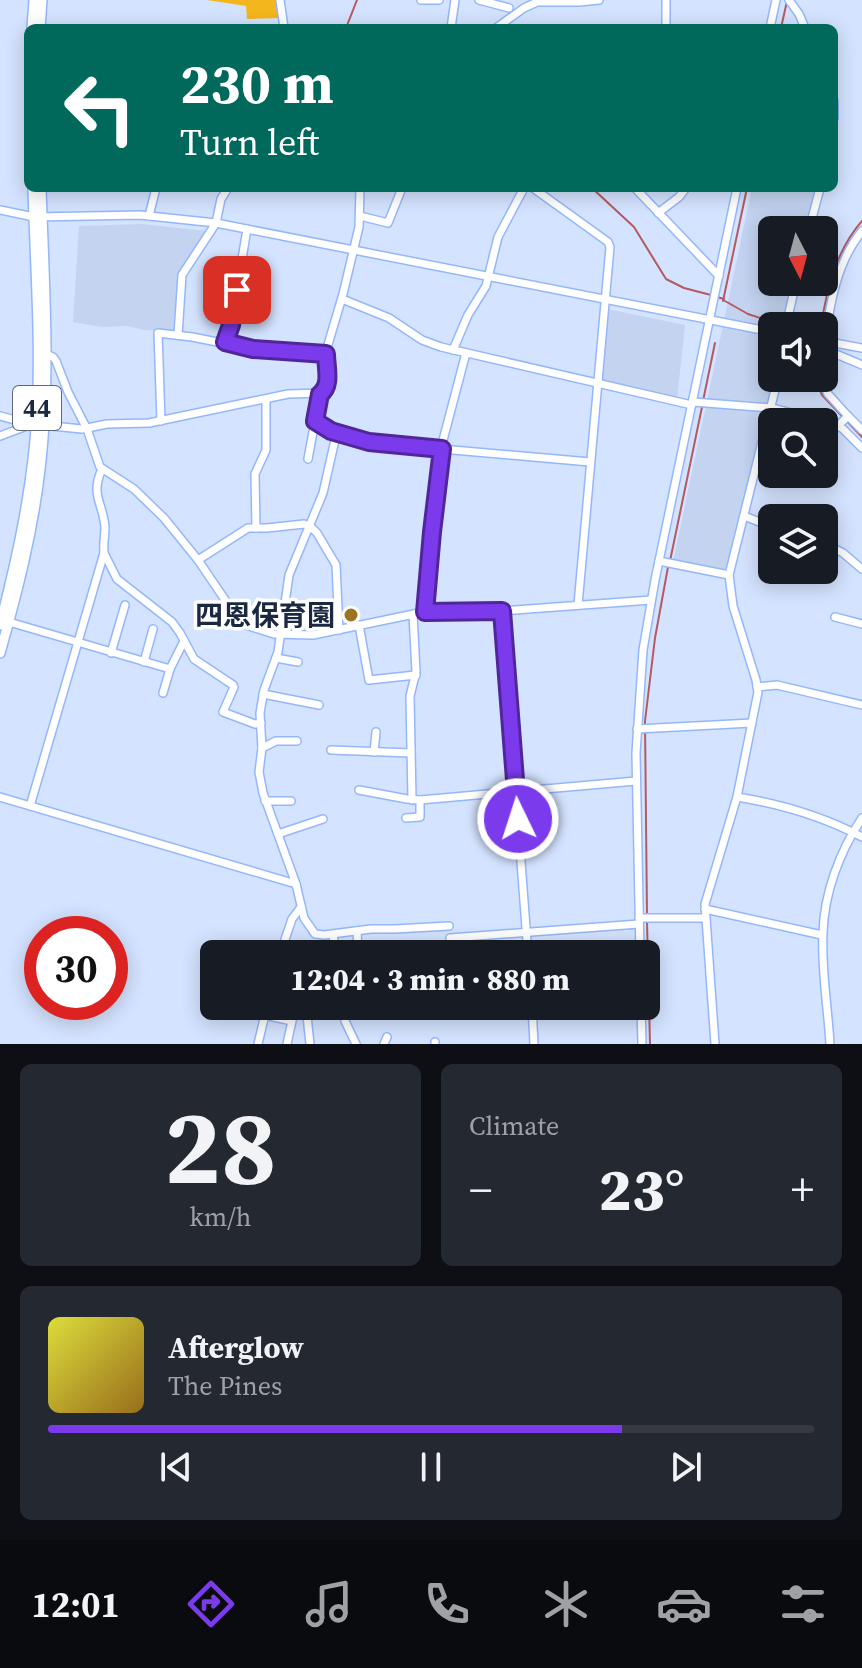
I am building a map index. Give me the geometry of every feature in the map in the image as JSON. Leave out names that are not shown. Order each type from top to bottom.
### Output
[{"type":"main road","points":[[32,24],[34,0]]},
{"type":"main road","points":[[40,24],[42,0]]},
{"type":"main road","name":"44","points":[[34,192],[38,217],[46,354],[37,424]]},
{"type":"main road","name":"44","points":[[0,653],[3,621],[33,517],[40,468],[37,424],[41,192]]},
{"type":"street","points":[[280,0],[283,24]]},
{"type":"street","points":[[421,0],[439,0]]},
{"type":"street","points":[[452,24],[455,0]]},
{"type":"street","points":[[479,0],[510,8],[537,2],[599,0]]},
{"type":"street","points":[[666,0],[666,24]]},
{"type":"street","points":[[771,24],[776,0]]},
{"type":"street","points":[[789,0],[803,24]]},
{"type":"street","points":[[149,216],[155,192]]},
{"type":"street","points":[[178,335],[182,275],[216,223],[225,192]]},
{"type":"street","points":[[0,416],[69,429],[87,429],[107,424],[161,421],[292,394],[324,392],[327,386],[326,354],[359,230],[360,192]]},
{"type":"street","points":[[360,216],[388,223],[400,192]]},
{"type":"street","points":[[453,350],[468,315],[486,286],[498,237],[522,192]]},
{"type":"street","points":[[539,192],[608,242],[610,247],[578,605]]},
{"type":"street","points":[[639,192],[719,276]]},
{"type":"street","points":[[658,213],[683,192]]},
{"type":"street","points":[[642,940],[644,920],[636,781],[644,729],[643,650],[736,192]]},
{"type":"street","points":[[813,216],[819,192]]},
{"type":"street","points":[[0,210],[38,217],[149,216],[216,223],[758,329]]},
{"type":"street","points":[[225,342],[231,325],[247,229]]},
{"type":"street","points":[[829,312],[833,288],[862,231]]},
{"type":"street","points":[[342,299],[389,318],[426,342],[692,404],[772,408],[775,392]]},
{"type":"street","points":[[161,421],[158,333],[263,350],[326,354]]},
{"type":"street","points":[[838,345],[862,348]]},
{"type":"street","points":[[838,352],[862,365]]},
{"type":"street","points":[[425,612],[442,449],[466,353]]},
{"type":"street","points":[[46,354],[56,361],[102,469],[134,489],[157,510],[198,560],[241,622],[260,630],[281,636],[313,635],[425,612],[502,611],[651,600]]},
{"type":"street","points":[[827,392],[862,430]]},
{"type":"street","points":[[308,459],[320,394]]},
{"type":"street","points":[[256,528],[255,474],[266,450],[266,400]]},
{"type":"street","points":[[847,416],[839,425],[862,448]]},
{"type":"street","points":[[315,421],[331,431],[369,442],[590,462]]},
{"type":"street","points":[[0,436],[37,424]]},
{"type":"street","points":[[331,431],[335,440],[328,474],[289,575],[281,636],[260,707],[262,748],[259,776],[265,801],[296,884],[304,918],[312,932],[333,935],[371,929],[449,926]]},
{"type":"street","points":[[715,1044],[706,897],[737,797],[757,687],[733,606],[729,575],[758,462]]},
{"type":"street","points":[[30,806],[104,553],[105,526],[97,490],[102,469]]},
{"type":"street","points":[[744,516],[758,522]]},
{"type":"street","points":[[198,560],[243,530],[310,526],[320,536],[336,565],[339,630]]},
{"type":"street","points":[[838,550],[862,567]]},
{"type":"street","points":[[104,553],[117,579],[172,622],[194,659],[233,686],[224,713],[255,724],[261,723]]},
{"type":"street","points":[[659,561],[729,575]]},
{"type":"street","points":[[111,653],[125,605]]},
{"type":"street","points":[[502,611],[527,940]]},
{"type":"street","points":[[406,818],[420,817],[411,753],[410,696],[416,675],[413,614]]},
{"type":"street","points":[[835,617],[862,624]]},
{"type":"street","points":[[3,621],[170,669]]},
{"type":"street","points":[[359,625],[369,680],[416,675]]},
{"type":"street","points":[[144,662],[153,629]]},
{"type":"street","points":[[163,693],[170,669],[184,641]]},
{"type":"street","points":[[276,658],[298,662]]},
{"type":"street","points":[[757,687],[787,687],[862,705]]},
{"type":"street","points":[[263,694],[319,705]]},
{"type":"street","points":[[644,729],[752,723]]},
{"type":"street","points":[[374,752],[376,732]]},
{"type":"street","points":[[262,748],[276,741],[297,741]]},
{"type":"street","points":[[331,750],[411,753]]},
{"type":"street","points":[[359,790],[416,800],[636,781]]},
{"type":"street","points":[[0,797],[296,884]]},
{"type":"street","points":[[737,797],[808,813],[862,837]]},
{"type":"street","points":[[265,801],[291,801]]},
{"type":"street","points":[[830,1044],[822,935],[827,897],[847,842],[862,818]]},
{"type":"street","points":[[278,834],[323,819]]},
{"type":"street","points":[[285,940],[292,919],[301,907]]},
{"type":"street","points":[[450,938],[705,913],[822,935]]},
{"type":"street","points":[[357,931],[357,940]]},
{"type":"street","points":[[333,935],[334,940]]},
{"type":"street","points":[[258,1044],[264,1020]]},
{"type":"street","points":[[287,1044],[292,1021],[290,1020]]},
{"type":"street","points":[[307,1020],[310,1044]]},
{"type":"street","points":[[345,1020],[356,1044]]},
{"type":"street","points":[[533,1020],[534,1044]]},
{"type":"street","points":[[641,1020],[642,1044]]},
{"type":"shaded area","points":[[207,0],[278,0],[281,18],[247,19],[246,6]]},
{"type":"shaded area","points":[[751,192],[815,192],[808,216],[758,216],[758,296],[790,296],[787,312],[758,312],[758,392],[770,392],[766,408],[758,408],[758,445],[726,571],[673,562]]},
{"type":"shaded area","points":[[142,224],[206,231],[178,278],[174,331],[102,327],[73,322],[79,226]]},
{"type":"shaded area","points":[[607,309],[685,325],[677,399],[600,381]]},
{"type":"waterway","points":[[348,24],[357,0]]},
{"type":"waterway","points":[[782,24],[787,1]]},
{"type":"waterway","points":[[596,192],[634,227],[666,279],[684,288],[711,295]]},
{"type":"waterway","points":[[723,301],[746,192]]},
{"type":"waterway","points":[[824,312],[834,270],[845,245],[862,221]]},
{"type":"waterway","points":[[717,297],[724,299]]},
{"type":"waterway","points":[[725,301],[758,317]]},
{"type":"waterway","points":[[703,401],[715,343]]},
{"type":"waterway","points":[[821,392],[862,437]]},
{"type":"waterway","points":[[670,561],[702,407]]},
{"type":"waterway","points":[[647,915],[645,721],[668,567]]},
{"type":"waterway","points":[[647,922],[650,1044]]},
{"type":"place","name":"四恩保育園","points":[[351,615]]},
{"type":"route","points":[[237,290],[225,342],[253,349],[326,354],[327,386],[320,394],[315,421],[331,431],[369,442],[442,449],[425,612],[502,611],[518,819]]}]
